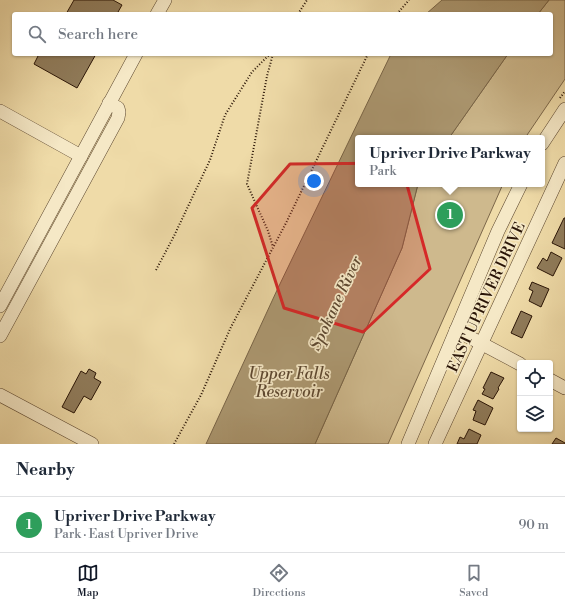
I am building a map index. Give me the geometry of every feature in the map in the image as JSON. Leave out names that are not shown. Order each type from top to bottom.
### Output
[{"type":"street","points":[[158,12],[165,0]]},
{"type":"street","points":[[0,306],[135,56]]},
{"type":"street","points":[[0,336],[118,118],[118,108],[109,103]]},
{"type":"street","points":[[545,139],[565,109]]},
{"type":"street","points":[[0,111],[81,156]]},
{"type":"street","name":"EAST UPRIVER DRIVE","points":[[435,444],[483,344],[565,163]]},
{"type":"street","name":"EAST UPRIVER DRIVE","points":[[408,444],[498,230],[520,187]]},
{"type":"street","points":[[456,330],[517,362]]},
{"type":"street","points":[[553,382],[565,388]]},
{"type":"street","points":[[0,395],[92,444]]},
{"type":"path","points":[[299,12],[307,0]]},
{"type":"path","points":[[399,12],[409,0]]},
{"type":"path","points":[[156,270],[210,160],[225,115],[252,72],[270,56]]},
{"type":"path","points":[[272,56],[247,184],[268,231],[273,247]]},
{"type":"path","points":[[174,444],[201,395],[231,327],[273,247],[367,56]]},
{"type":"highlighted area","points":[[401,163],[430,269],[363,332],[284,308],[252,208],[290,164]]},
{"type":"shaded area","points":[[549,0],[565,0],[565,79],[527,135],[451,135],[507,56],[553,56],[553,12],[540,12]]},
{"type":"shaded area","points":[[417,187],[502,187],[388,444],[315,444],[402,248]]},
{"type":"water","points":[[442,0],[549,0],[540,12],[428,12]]},
{"type":"water","name":"Upper Falls Reservoir","points":[[390,56],[507,56],[451,135],[355,135],[355,187],[417,187],[402,248],[315,444],[206,444],[278,288]]},
{"type":"building","points":[[74,0],[113,0],[122,5],[118,12],[67,12]]},
{"type":"building","points":[[38,56],[95,56],[77,88],[34,64]]},
{"type":"building","points":[[565,218],[565,249],[552,243]]},
{"type":"building","points":[[551,252],[562,258],[553,276],[537,268],[543,258],[547,261]]},
{"type":"building","points":[[532,282],[549,289],[541,307],[529,301],[533,291],[529,289]]},
{"type":"building","points":[[521,311],[532,316],[522,338],[511,333]]},
{"type":"building","points":[[89,369],[96,373],[94,378],[101,382],[91,400],[84,396],[74,413],[62,407],[81,371],[86,374]]},
{"type":"building","points":[[491,372],[504,378],[493,399],[482,394],[485,389],[483,388]]},
{"type":"building","points":[[478,400],[493,408],[485,425],[473,420],[476,411],[473,410]]},
{"type":"building","points":[[469,429],[481,435],[477,444],[457,444],[460,437],[464,439]]},
{"type":"building","points":[[556,438],[565,443],[565,444],[552,444]]},
{"type":"place","name":"Upriver Drive Parkway","points":[[450,215]]},
{"type":"water label","name":"Spokane River","points":[[335,303]]}]
